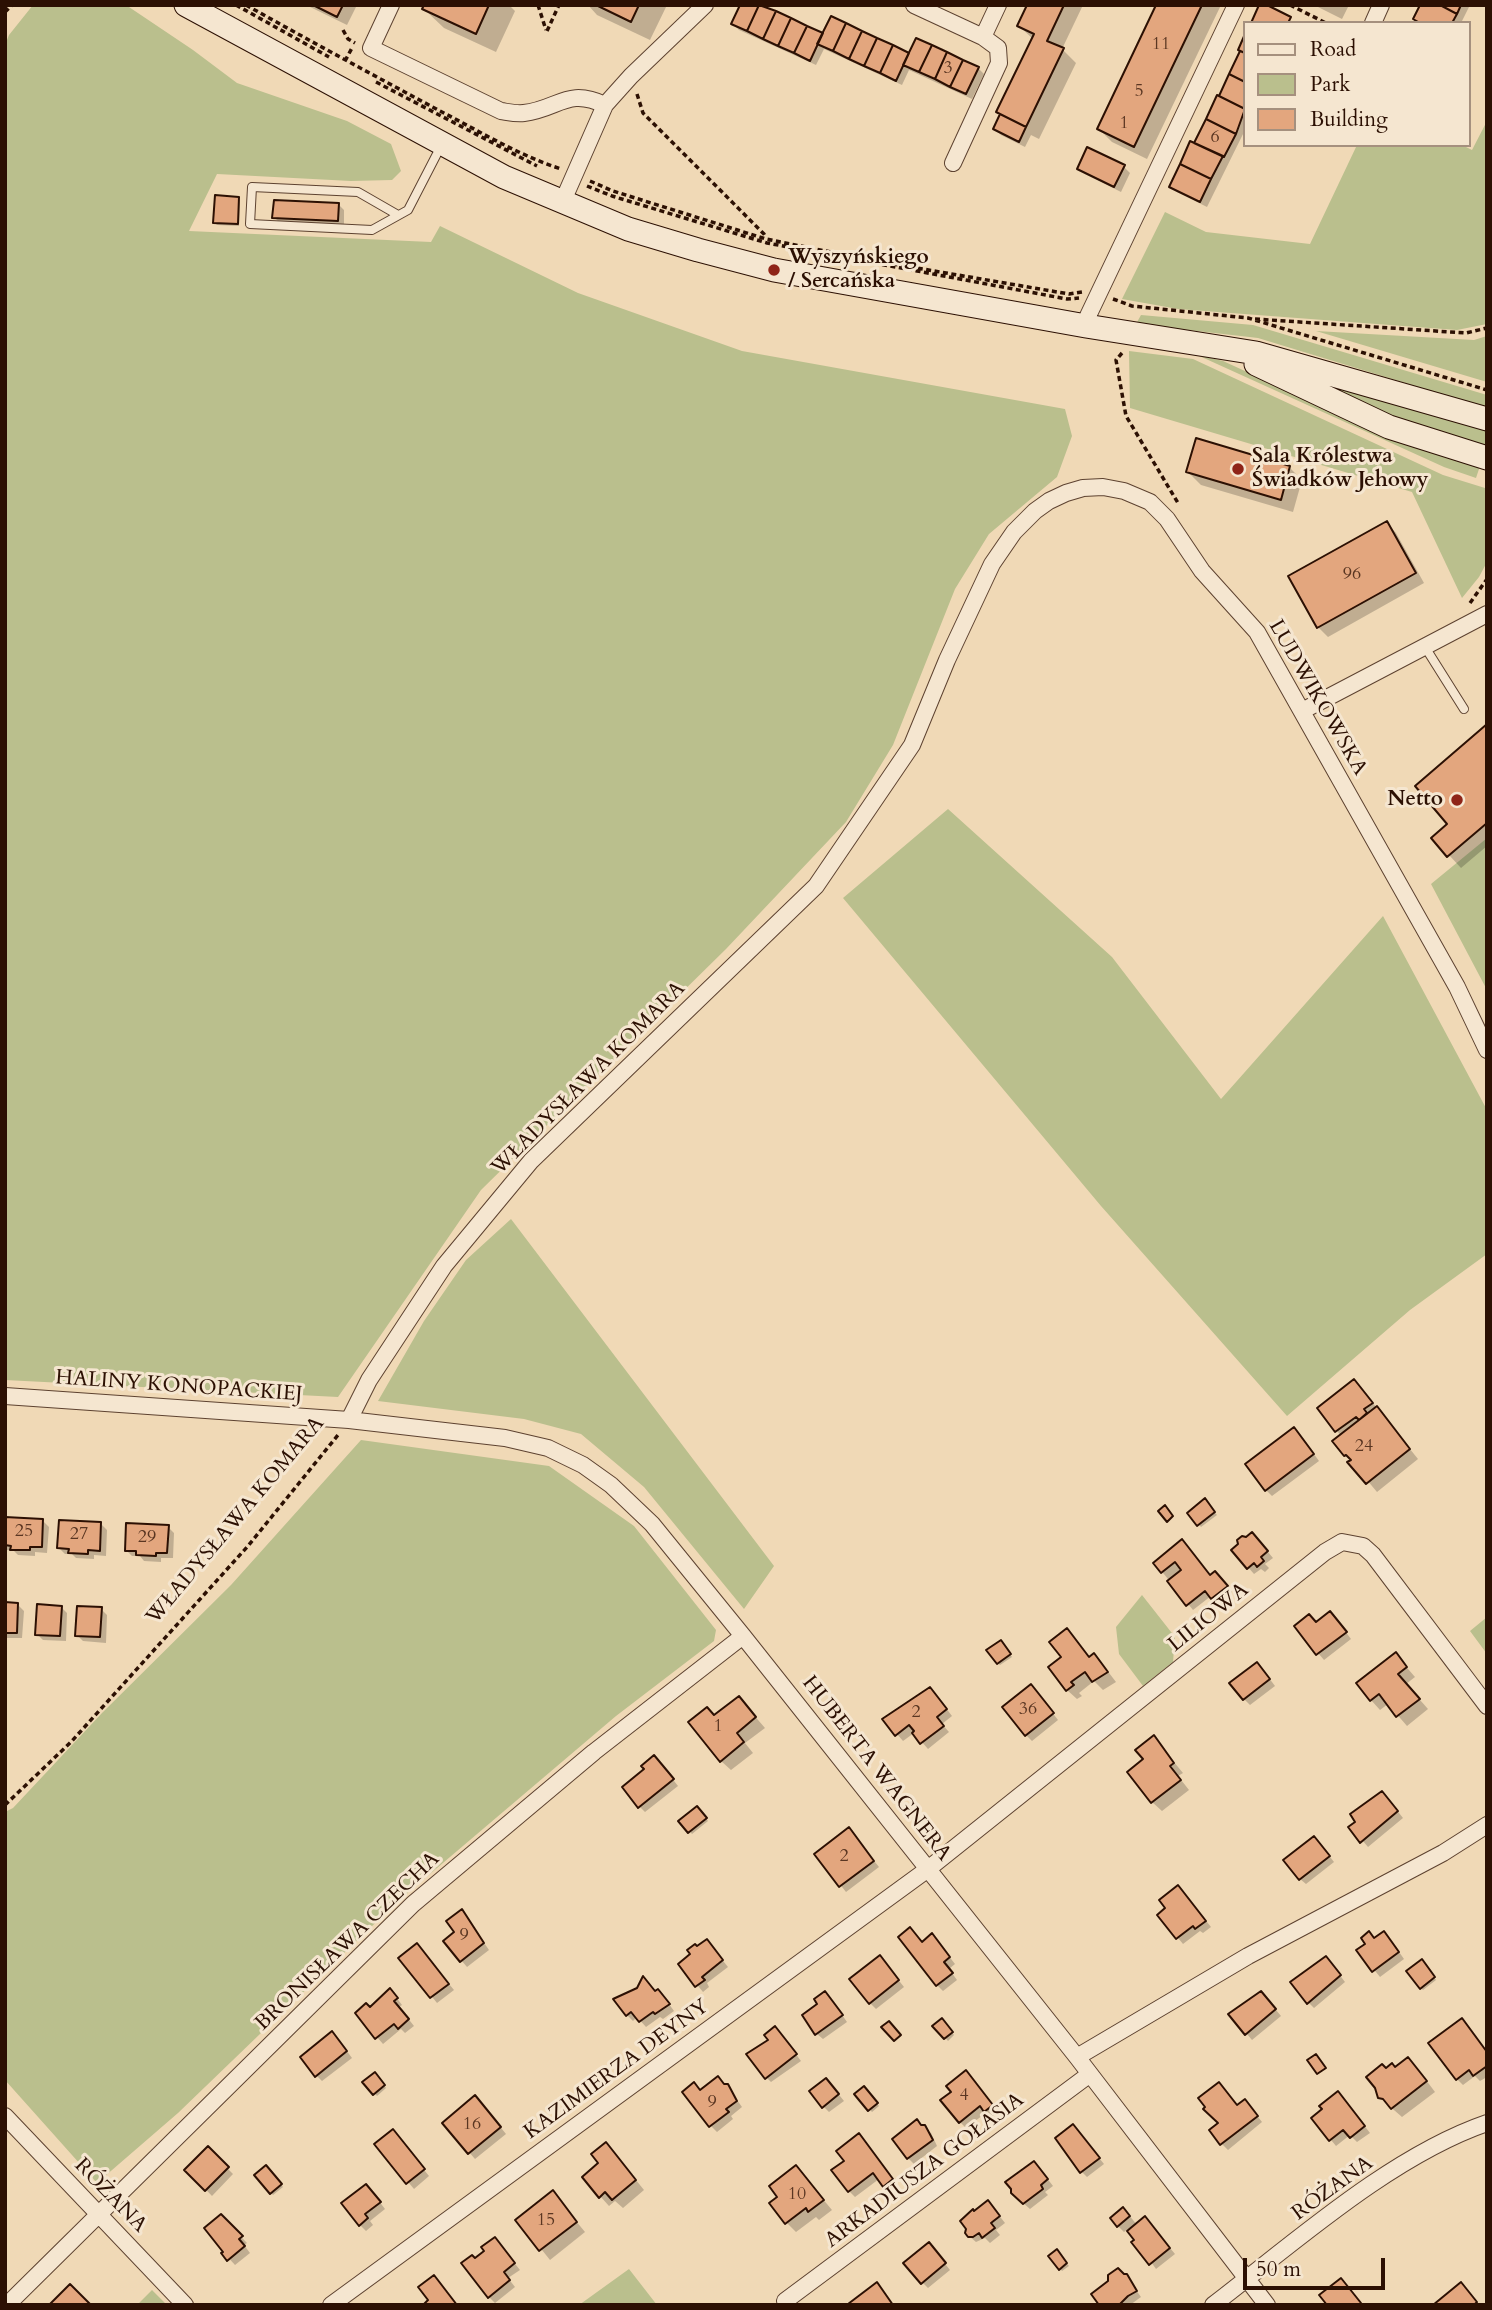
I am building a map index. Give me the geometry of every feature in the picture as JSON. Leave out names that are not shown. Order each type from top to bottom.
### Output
[{"type":"street","points":[[186,5],[504,177],[628,229],[774,270],[1086,326],[1256,353],[1487,419]]},
{"type":"street","points":[[391,5],[363,45],[501,111],[522,114],[573,97],[588,97],[605,105]]},
{"type":"street","points":[[562,203],[605,105],[631,76],[705,5]]},
{"type":"street","points":[[914,5],[983,37],[998,48],[999,63],[953,163]]},
{"type":"street","points":[[983,37],[998,5]]},
{"type":"street","points":[[1086,326],[1088,316],[1236,5]]},
{"type":"street","points":[[1374,21],[1381,5]]},
{"type":"street","points":[[1200,344],[1241,357],[1390,427],[1487,458]]},
{"type":"street","name":"WŁADYSŁAWA KOMARA","points":[[349,1420],[369,1380],[444,1266],[531,1161],[816,886],[912,745],[971,606],[992,564],[1014,532],[1049,501],[1083,488],[1103,488]]},
{"type":"street","name":"LUDWIKOWSKA","points":[[1103,488],[1124,491],[1150,502],[1175,530],[1202,571],[1261,638],[1457,987],[1487,1050]]},
{"type":"street","points":[[1302,711],[1484,614]]},
{"type":"street","name":"HALINY KONOPACKIEJ","points":[[5,1396],[349,1420]]},
{"type":"street","name":"HUBERTA WAGNERA","points":[[349,1420],[531,1442],[583,1465],[632,1504],[652,1524],[743,1636],[928,1869],[1077,2057],[1267,2305]]},
{"type":"street","name":"LILIOWA","points":[[928,1869],[1303,1569],[1342,1542],[1363,1546],[1373,1555],[1487,1706]]},
{"type":"street","name":"BRONISŁAWA CZECHA","points":[[7,2305],[413,1904],[594,1752],[743,1636]]},
{"type":"street","points":[[1077,2057],[1248,1956],[1443,1853],[1487,1825]]},
{"type":"street","name":"KAZIMIERZA DEYNY","points":[[331,2305],[928,1869]]},
{"type":"street","name":"ARKADIUSZA GOŁASIA","points":[[785,2301],[1090,2074]]},
{"type":"street","name":"RÓŻANA","points":[[5,2116],[185,2305]]},
{"type":"street","name":"RÓŻANA","points":[[1213,2305],[1386,2175],[1433,2147],[1487,2123]]},
{"type":"lane","points":[[398,215],[358,192],[252,187],[250,224],[372,230],[408,210],[443,144]]},
{"type":"lane","points":[[1425,647],[1464,709]]},
{"type":"path","points":[[5,12],[12,5]]},
{"type":"path","points":[[236,5],[502,150],[558,174]]},
{"type":"path","points":[[246,5],[344,63],[528,156],[565,170]]},
{"type":"path","points":[[538,5],[547,31],[559,5]]},
{"type":"path","points":[[1290,5],[1322,21]]},
{"type":"path","points":[[343,30],[348,40],[363,45],[344,63]]},
{"type":"path","points":[[631,76],[643,113],[764,234],[766,241]]},
{"type":"path","points":[[584,178],[613,191],[766,241],[1069,294],[1091,290]]},
{"type":"path","points":[[586,186],[766,241],[1067,299],[1088,297]]},
{"type":"path","points":[[1108,297],[1132,306],[1248,318],[1466,333],[1487,328]]},
{"type":"path","points":[[1248,318],[1487,390]]},
{"type":"path","points":[[1128,346],[1116,360],[1126,416],[1189,523],[1175,530]]},
{"type":"path","name":"WŁADYSŁAWA KOMARA","points":[[5,1805],[71,1742],[248,1546],[349,1420]]},
{"type":"green space","points":[[33,5],[126,5],[237,83],[347,121],[391,144],[401,171],[392,180],[351,181],[217,174],[189,231],[431,242],[440,226],[578,293],[742,351],[1065,409],[1072,436],[1057,477],[989,534],[955,589],[893,745],[846,822],[726,949],[481,1190],[338,1397],[5,1380],[5,45],[9,35]]},
{"type":"green space","points":[[1487,121],[1487,324],[1457,330],[1178,309],[1122,299],[1165,212],[1206,232],[1310,244],[1356,147],[1466,147],[1472,150]]},
{"type":"green space","points":[[1141,315],[1253,325],[1487,395],[1487,408],[1258,338],[1136,324]]},
{"type":"green space","points":[[1316,331],[1474,340],[1487,336],[1487,382]]},
{"type":"green space","points":[[1129,351],[1193,359],[1443,475],[1485,488],[1487,562],[1479,577],[1462,598],[1412,492],[1130,408]]},
{"type":"green space","points":[[1195,354],[1223,361],[1405,444],[1480,466],[1476,478],[1444,467]]},
{"type":"green space","points":[[1314,379],[1487,430],[1487,446],[1403,420],[1309,381]]},
{"type":"green space","points":[[948,809],[1112,957],[1221,1099],[1383,916],[1487,1110],[1487,1254],[1410,1310],[1287,1416],[1101,1206],[843,898]]},
{"type":"green space","points":[[1487,838],[1487,990],[1431,884]]},
{"type":"green space","points":[[511,1219],[774,1566],[744,1609],[644,1487],[581,1434],[524,1419],[378,1401],[424,1321],[466,1260]]},
{"type":"green space","points":[[361,1440],[549,1466],[634,1526],[716,1630],[714,1641],[616,1716],[397,1902],[178,2113],[97,2183],[5,2080],[5,1812],[13,1808],[102,1713],[231,1585]]},
{"type":"green space","points":[[1142,1595],[1175,1637],[1173,1662],[1143,1686],[1119,1654],[1116,1627]]},
{"type":"green space","points":[[1487,1617],[1487,1654],[1470,1631]]},
{"type":"green space","points":[[629,2269],[657,2305],[579,2305]]},
{"type":"green space","points":[[152,2290],[167,2305],[137,2305]]},
{"type":"building","points":[[313,5],[343,5],[337,17]]},
{"type":"building","points":[[424,5],[489,5],[476,34],[422,9]]},
{"type":"building","points":[[596,5],[639,5],[631,22]]},
{"type":"building","points":[[740,5],[759,5],[747,31],[731,24]]},
{"type":"building","points":[[759,5],[776,11],[763,39],[747,31]]},
{"type":"building","points":[[1027,5],[1064,5],[1047,41],[1064,48],[1026,127],[996,112],[1034,34],[1017,26]]},
{"type":"building","points":[[1156,5],[1202,5],[1134,147],[1097,129]]},
{"type":"building","points":[[1259,5],[1267,5],[1291,17],[1289,21],[1252,21]]},
{"type":"building","points":[[1420,5],[1440,5],[1457,14],[1453,21],[1413,19]]},
{"type":"building","points":[[1440,5],[1461,5],[1457,14]]},
{"type":"building","points":[[776,11],[791,18],[778,46],[763,39]]},
{"type":"building","points":[[831,16],[846,23],[833,51],[817,44]]},
{"type":"building","points":[[791,18],[807,26],[794,53],[778,46]]},
{"type":"building","points":[[846,23],[862,31],[849,59],[833,51]]},
{"type":"building","points":[[807,26],[823,33],[810,61],[794,53]]},
{"type":"building","points":[[862,31],[877,38],[864,66],[849,59]]},
{"type":"building","points":[[1244,36],[1244,53],[1238,50]]},
{"type":"building","points":[[877,38],[893,45],[880,73],[864,66]]},
{"type":"building","points":[[916,38],[932,45],[919,72],[903,65]]},
{"type":"building","points":[[893,45],[909,53],[896,81],[880,73]]},
{"type":"building","points":[[932,45],[947,52],[935,79],[919,72]]},
{"type":"building","points":[[1240,51],[1244,53],[1244,82],[1229,74]]},
{"type":"building","points":[[947,52],[963,60],[950,87],[935,79]]},
{"type":"building","points":[[963,60],[979,67],[966,94],[950,87]]},
{"type":"building","points":[[1229,74],[1244,82],[1244,108],[1219,96]]},
{"type":"building","points":[[1217,95],[1244,108],[1236,134],[1206,119]]},
{"type":"building","points":[[1000,114],[1026,127],[1019,142],[993,129]]},
{"type":"building","points":[[1206,119],[1236,134],[1224,157],[1194,143]]},
{"type":"building","points":[[1190,141],[1223,156],[1211,179],[1180,164]]},
{"type":"building","points":[[1087,147],[1125,165],[1114,187],[1077,169]]},
{"type":"building","points":[[1180,164],[1211,179],[1200,202],[1169,187]]},
{"type":"building","points":[[215,195],[239,197],[238,224],[213,223]]},
{"type":"building","points":[[274,200],[339,203],[338,221],[272,218]]},
{"type":"building","name":"Sala Królestwa Świadków Jehowy","points":[[1196,438],[1290,466],[1281,500],[1186,472]]},
{"type":"building","points":[[1387,521],[1416,573],[1317,628],[1288,576]]},
{"type":"building","name":"Netto","points":[[1487,724],[1487,823],[1447,857],[1431,838],[1447,824],[1415,786]]},
{"type":"building","points":[[1354,1379],[1373,1403],[1364,1409],[1367,1413],[1359,1420],[1356,1417],[1335,1432],[1317,1408]]},
{"type":"building","points":[[1377,1406],[1410,1449],[1366,1484],[1347,1462],[1351,1460],[1344,1456],[1332,1441]]},
{"type":"building","points":[[1294,1427],[1314,1454],[1265,1491],[1245,1464]]},
{"type":"building","points":[[1205,1498],[1215,1512],[1197,1526],[1187,1513]]},
{"type":"building","points":[[1165,1505],[1173,1516],[1167,1522],[1158,1511]]},
{"type":"building","points":[[5,1517],[43,1519],[42,1547],[10,1550],[11,1546],[5,1545]]},
{"type":"building","points":[[59,1520],[101,1522],[100,1551],[88,1550],[88,1554],[68,1553],[69,1549],[57,1548]]},
{"type":"building","points":[[126,1523],[169,1525],[167,1553],[156,1553],[156,1556],[136,1555],[136,1551],[125,1551]]},
{"type":"building","points":[[1252,1532],[1268,1551],[1261,1557],[1264,1561],[1257,1567],[1254,1563],[1247,1569],[1231,1550],[1238,1544],[1237,1540]]},
{"type":"building","points":[[1182,1539],[1210,1575],[1215,1571],[1228,1586],[1211,1599],[1205,1591],[1186,1606],[1167,1581],[1181,1570],[1175,1562],[1161,1573],[1153,1563]]},
{"type":"building","points":[[5,1602],[18,1603],[17,1633],[5,1633]]},
{"type":"building","points":[[37,1604],[62,1606],[60,1636],[35,1635]]},
{"type":"building","points":[[77,1606],[102,1607],[100,1637],[75,1636]]},
{"type":"building","points":[[1330,1611],[1347,1632],[1316,1655],[1294,1626],[1309,1614],[1316,1622]]},
{"type":"building","points":[[1067,1628],[1089,1657],[1094,1653],[1108,1672],[1092,1682],[1085,1672],[1071,1682],[1074,1685],[1066,1691],[1048,1667],[1061,1657],[1049,1642]]},
{"type":"building","points":[[1001,1640],[1011,1654],[997,1664],[986,1650]]},
{"type":"building","points":[[1396,1652],[1407,1667],[1398,1674],[1420,1699],[1396,1717],[1379,1694],[1370,1701],[1356,1683]]},
{"type":"building","points":[[1257,1662],[1270,1679],[1243,1700],[1229,1683]]},
{"type":"building","points":[[1031,1684],[1054,1713],[1025,1736],[1002,1707]]},
{"type":"building","points":[[930,1687],[947,1709],[937,1717],[944,1726],[920,1744],[909,1725],[895,1736],[882,1719]]},
{"type":"building","points":[[739,1696],[756,1717],[737,1733],[744,1742],[720,1762],[688,1722],[707,1707],[714,1715]]},
{"type":"building","points":[[1154,1735],[1174,1763],[1170,1766],[1181,1780],[1151,1803],[1127,1772],[1143,1759],[1135,1750]]},
{"type":"building","points":[[654,1755],[674,1779],[638,1808],[622,1787],[644,1769],[641,1766]]},
{"type":"building","points":[[1382,1791],[1398,1811],[1360,1843],[1348,1827],[1355,1822],[1350,1814]]},
{"type":"building","points":[[697,1806],[707,1818],[688,1833],[678,1821]]},
{"type":"building","points":[[849,1827],[874,1861],[839,1887],[814,1854]]},
{"type":"building","points":[[1314,1836],[1330,1856],[1299,1880],[1283,1860]]},
{"type":"building","points":[[1178,1885],[1206,1921],[1195,1929],[1193,1926],[1176,1939],[1157,1915],[1165,1908],[1159,1900]]},
{"type":"building","points":[[462,1909],[484,1943],[460,1962],[443,1941],[454,1932],[446,1921]]},
{"type":"building","points":[[910,1927],[922,1942],[932,1933],[950,1957],[944,1962],[953,1973],[936,1986],[898,1937]]},
{"type":"building","points":[[1369,1931],[1374,1938],[1384,1931],[1399,1952],[1372,1972],[1356,1950],[1365,1944],[1361,1938]]},
{"type":"building","points":[[707,1939],[723,1960],[702,1977],[705,1980],[695,1987],[678,1964],[690,1954],[687,1950]]},
{"type":"building","points":[[417,1943],[449,1984],[430,1998],[398,1958]]},
{"type":"building","points":[[880,1955],[899,1980],[869,2004],[849,1979]]},
{"type":"building","points":[[1326,1956],[1341,1975],[1307,2004],[1290,1982]]},
{"type":"building","points":[[1422,1959],[1435,1977],[1420,1989],[1406,1971]]},
{"type":"building","points":[[643,1976],[670,2004],[639,2022],[631,2012],[626,2016],[613,1999],[637,1988]]},
{"type":"building","points":[[390,1988],[398,1998],[394,2001],[409,2019],[398,2029],[394,2024],[375,2039],[355,2013],[366,2003],[370,2007]]},
{"type":"building","points":[[825,1991],[843,2015],[815,2035],[802,2015],[817,2004],[814,1999]]},
{"type":"building","points":[[1261,1991],[1276,2009],[1245,2035],[1228,2014]]},
{"type":"building","points":[[942,2018],[953,2032],[944,2039],[932,2026]]},
{"type":"building","points":[[1462,2018],[1487,2052],[1487,2066],[1473,2076],[1469,2070],[1456,2080],[1428,2043]]},
{"type":"building","points":[[889,2021],[901,2035],[894,2041],[881,2027]]},
{"type":"building","points":[[775,2026],[797,2054],[765,2079],[746,2054],[768,2040],[764,2035]]},
{"type":"building","points":[[332,2031],[347,2051],[315,2077],[300,2057]]},
{"type":"building","points":[[1316,2054],[1326,2068],[1317,2074],[1307,2060]]},
{"type":"building","points":[[1408,2057],[1427,2081],[1391,2109],[1383,2099],[1378,2098],[1375,2088],[1366,2077],[1382,2064],[1386,2068],[1392,2063],[1395,2067]]},
{"type":"building","points":[[966,2070],[993,2105],[984,2112],[980,2106],[959,2123],[940,2100],[951,2092],[946,2086]]},
{"type":"building","points":[[375,2072],[385,2085],[373,2095],[362,2082]]},
{"type":"building","points":[[718,2076],[724,2084],[728,2084],[737,2101],[726,2109],[729,2112],[709,2127],[682,2092],[694,2082],[700,2090]]},
{"type":"building","points":[[826,2078],[839,2094],[822,2108],[809,2091]]},
{"type":"building","points":[[1219,2082],[1237,2105],[1245,2099],[1258,2116],[1220,2145],[1209,2130],[1218,2123],[1203,2109],[1205,2107],[1198,2098]]},
{"type":"building","points":[[864,2086],[878,2103],[868,2111],[854,2094]]},
{"type":"building","points":[[1338,2091],[1365,2126],[1350,2138],[1343,2130],[1329,2141],[1311,2118],[1322,2109],[1319,2106]]},
{"type":"building","points":[[475,2095],[501,2127],[468,2154],[442,2123]]},
{"type":"building","points":[[917,2119],[921,2125],[925,2125],[933,2140],[907,2159],[892,2139]]},
{"type":"building","points":[[1073,2124],[1100,2158],[1080,2173],[1055,2138]]},
{"type":"building","points":[[393,2129],[425,2169],[406,2184],[374,2144]]},
{"type":"building","points":[[859,2133],[893,2179],[883,2187],[873,2173],[848,2192],[831,2170],[844,2161],[836,2151]]},
{"type":"building","points":[[606,2142],[636,2180],[612,2200],[605,2192],[599,2198],[582,2177],[598,2163],[591,2154]]},
{"type":"building","points":[[208,2146],[229,2167],[205,2191],[184,2170]]},
{"type":"building","points":[[1034,2161],[1048,2179],[1041,2185],[1043,2189],[1023,2204],[1011,2193],[1005,2182]]},
{"type":"building","points":[[266,2165],[282,2184],[270,2194],[254,2175]]},
{"type":"building","points":[[796,2165],[824,2200],[808,2212],[806,2208],[785,2224],[769,2203],[777,2197],[769,2186]]},
{"type":"building","points":[[366,2184],[381,2202],[365,2214],[368,2218],[359,2226],[341,2203]]},
{"type":"building","points":[[553,2190],[577,2222],[539,2251],[515,2220]]},
{"type":"building","points":[[988,2200],[1000,2216],[991,2223],[995,2228],[982,2238],[979,2233],[968,2237],[960,2221]]},
{"type":"building","points":[[1123,2207],[1130,2216],[1117,2227],[1110,2218]]},
{"type":"building","points":[[221,2214],[243,2236],[239,2239],[245,2246],[227,2261],[204,2228]]},
{"type":"building","points":[[1145,2216],[1170,2248],[1149,2265],[1131,2242],[1134,2240],[1127,2231]]},
{"type":"building","points":[[495,2237],[515,2263],[504,2272],[510,2280],[488,2298],[461,2263],[472,2255],[475,2258],[484,2251],[481,2247]]},
{"type":"building","points":[[929,2242],[946,2263],[921,2284],[903,2263]]},
{"type":"building","points":[[1057,2249],[1067,2263],[1059,2270],[1048,2256]]},
{"type":"building","points":[[1118,2268],[1127,2274],[1137,2291],[1119,2305],[1099,2305],[1091,2294],[1108,2281],[1108,2275]]},
{"type":"building","points":[[434,2275],[457,2305],[423,2305],[428,2300],[418,2287]]},
{"type":"building","points":[[1341,2278],[1361,2303],[1359,2305],[1327,2305],[1319,2295]]},
{"type":"building","points":[[877,2282],[893,2305],[848,2304]]},
{"type":"building","points":[[1461,2282],[1477,2302],[1474,2305],[1433,2305]]},
{"type":"building","points":[[70,2284],[91,2305],[49,2305]]},
{"type":"place","name":"Wyszyńskiego / Sercańska","points":[[774,270]]},
{"type":"place","name":"Sala Królestwa Świadków Jehowy","points":[[1238,469]]},
{"type":"place","name":"Netto","points":[[1457,800]]}]
